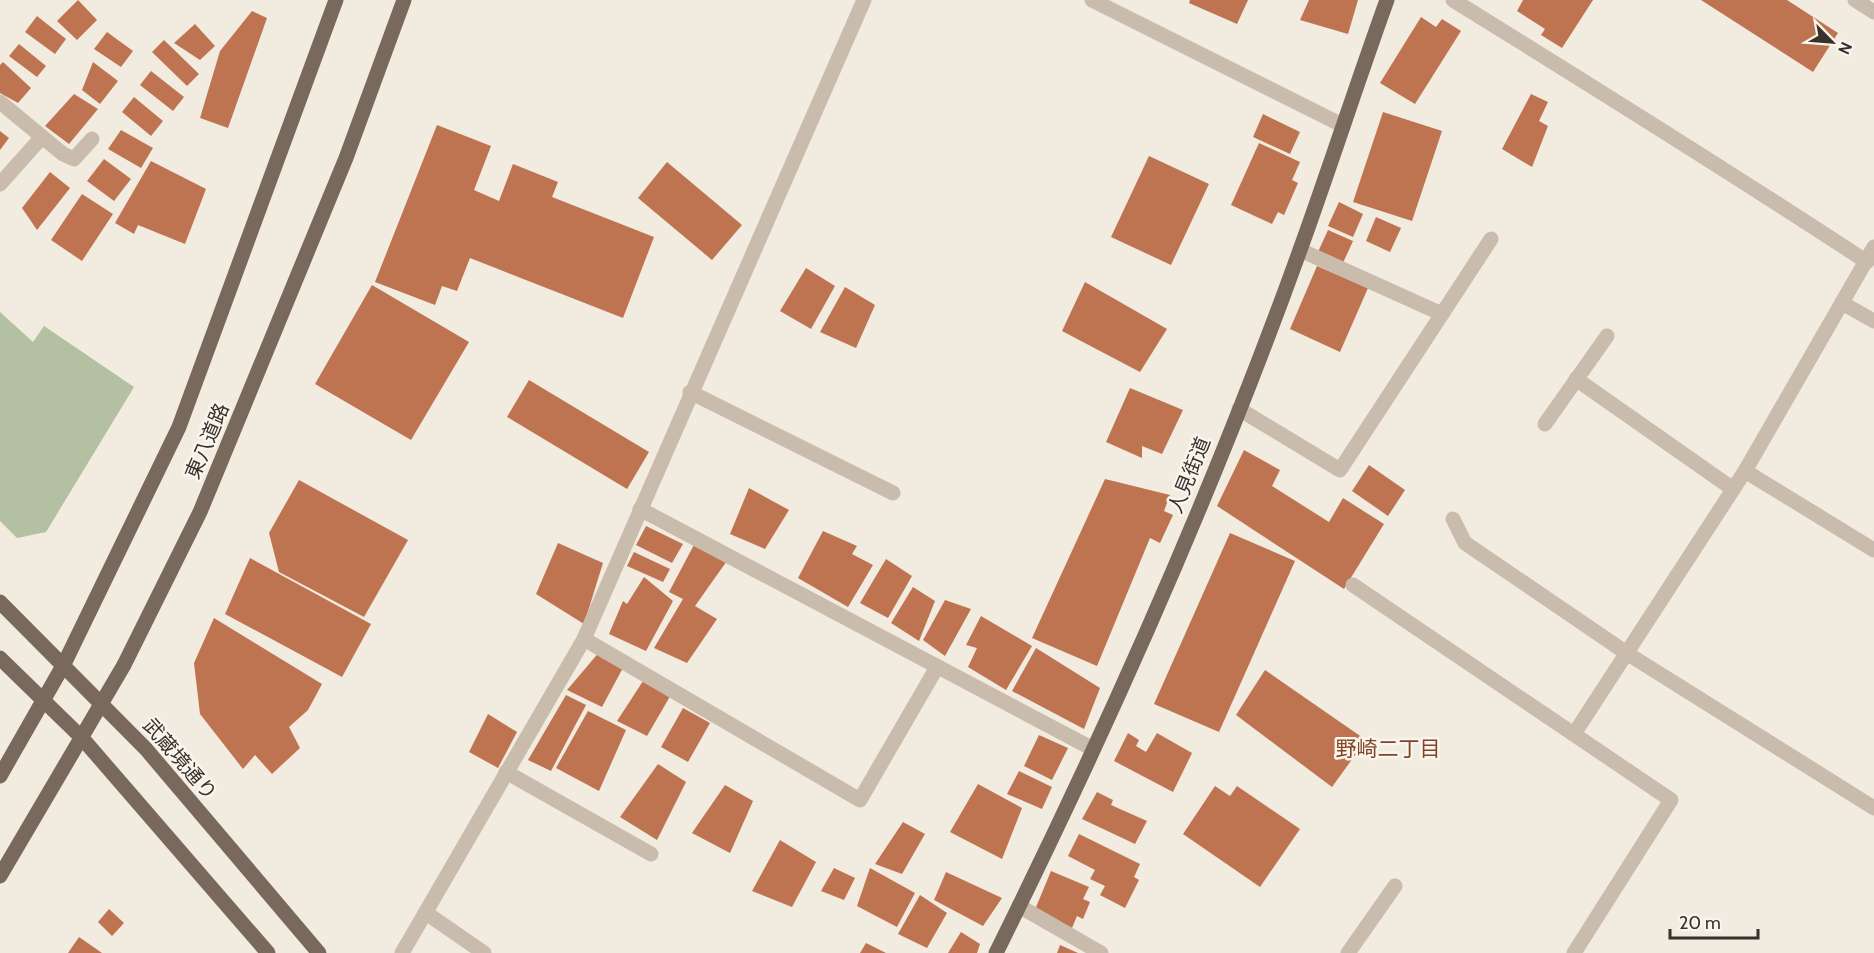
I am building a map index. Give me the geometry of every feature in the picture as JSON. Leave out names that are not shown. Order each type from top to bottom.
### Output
[{"type":"main road","name":"東八道路","points":[[0,776],[64,664],[179,428],[336,0]]},
{"type":"main road","name":"東八道路","points":[[0,876],[140,636],[200,512],[346,158],[404,0]]},
{"type":"main road","name":"人見街道","points":[[996,953],[1093,749],[1239,409],[1300,250],[1387,0]]},
{"type":"main road","name":"武蔵境通り","points":[[0,602],[146,749],[319,953]]},
{"type":"main road","points":[[0,658],[82,738],[268,953]]},
{"type":"street","points":[[402,953],[584,639],[690,392],[864,0]]},
{"type":"street","points":[[1092,0],[1342,125]]},
{"type":"street","points":[[1453,0],[1634,115],[1717,163],[1867,262]]},
{"type":"street","points":[[1855,0],[1874,12]]},
{"type":"street","points":[[0,102],[42,137],[74,159],[92,139]]},
{"type":"street","points":[[0,184],[42,137]]},
{"type":"street","points":[[1239,409],[1340,470],[1491,239]]},
{"type":"street","points":[[1574,734],[1745,471],[1874,247]]},
{"type":"street","points":[[1300,250],[1442,314]]},
{"type":"street","points":[[1842,303],[1874,321]]},
{"type":"street","points":[[1545,424],[1607,336]]},
{"type":"street","points":[[1576,379],[1733,489]]},
{"type":"street","points":[[690,392],[893,493]]},
{"type":"street","points":[[1745,471],[1874,550]]},
{"type":"street","points":[[640,509],[1093,749]]},
{"type":"street","points":[[1454,519],[1465,543],[1628,654],[1874,808]]},
{"type":"street","points":[[1353,585],[1671,800],[1574,953]]},
{"type":"street","points":[[584,639],[860,800],[937,667]]},
{"type":"street","points":[[506,772],[651,854]]},
{"type":"street","points":[[1348,953],[1395,886]]},
{"type":"street","points":[[1019,906],[1101,953]]},
{"type":"street","points":[[426,913],[484,953]]},
{"type":"green space","points":[[0,312],[33,342],[44,326],[134,387],[46,532],[17,538],[0,521]]},
{"type":"building","points":[[78,0],[97,20],[77,40],[57,21]]},
{"type":"building","points":[[1190,0],[1248,0],[1237,24],[1189,3]]},
{"type":"building","points":[[1309,0],[1358,0],[1348,34],[1300,20]]},
{"type":"building","points":[[1523,0],[1593,0],[1562,48],[1541,35],[1545,29],[1517,11]]},
{"type":"building","points":[[1701,0],[1787,0],[1838,33],[1813,72]]},
{"type":"building","points":[[252,11],[267,18],[228,128],[200,118],[220,51]]},
{"type":"building","points":[[37,16],[66,39],[55,54],[25,32]]},
{"type":"building","points":[[1421,17],[1436,27],[1442,19],[1461,31],[1415,104],[1380,83]]},
{"type":"building","points":[[195,24],[215,46],[200,60],[174,43]]},
{"type":"building","points":[[107,32],[133,51],[121,67],[94,49]]},
{"type":"building","points":[[164,40],[199,74],[187,86],[152,52]]},
{"type":"building","points":[[19,44],[46,66],[37,77],[9,56]]},
{"type":"building","points":[[3,62],[31,88],[18,103],[0,93],[0,65]]},
{"type":"building","points":[[93,62],[118,81],[100,104],[82,90]]},
{"type":"building","points":[[151,71],[184,97],[173,111],[140,85]]},
{"type":"building","points":[[74,94],[98,109],[69,144],[45,126]]},
{"type":"building","points":[[1531,94],[1548,102],[1539,121],[1548,126],[1532,167],[1502,149]]},
{"type":"building","points":[[134,97],[163,121],[151,136],[122,112]]},
{"type":"building","points":[[1383,112],[1442,131],[1412,221],[1353,202]]},
{"type":"building","points":[[1263,114],[1300,132],[1290,154],[1253,137]]},
{"type":"building","points":[[437,125],[491,146],[474,190],[499,201],[513,164],[558,182],[552,197],[654,237],[623,318],[470,258],[457,291],[442,286],[435,305],[375,282]]},
{"type":"building","points":[[121,130],[153,148],[141,168],[108,149]]},
{"type":"building","points":[[0,131],[9,138],[0,150]]},
{"type":"building","points":[[1259,143],[1300,162],[1292,180],[1298,183],[1284,215],[1278,212],[1272,224],[1231,205]]},
{"type":"building","points":[[1149,156],[1209,184],[1171,265],[1111,237]]},
{"type":"building","points":[[104,159],[131,179],[114,201],[87,181]]},
{"type":"building","points":[[151,161],[206,189],[185,244],[138,225],[134,234],[115,223]]},
{"type":"building","points":[[667,162],[742,225],[712,260],[638,198]]},
{"type":"building","points":[[50,172],[70,188],[37,230],[22,208]]},
{"type":"building","points":[[82,194],[113,214],[82,261],[51,240]]},
{"type":"building","points":[[1339,202],[1363,214],[1353,237],[1328,226]]},
{"type":"building","points":[[1376,217],[1401,228],[1390,252],[1366,241]]},
{"type":"building","points":[[1328,230],[1353,241],[1342,265],[1317,254]]},
{"type":"building","points":[[1317,266],[1368,288],[1340,352],[1290,329]]},
{"type":"building","points":[[806,268],[835,286],[811,329],[780,311]]},
{"type":"building","points":[[1085,282],[1167,329],[1140,372],[1062,331]]},
{"type":"building","points":[[372,285],[469,342],[411,440],[315,384]]},
{"type":"building","points":[[845,287],[875,305],[856,348],[820,332]]},
{"type":"building","points":[[529,380],[649,452],[627,489],[507,417]]},
{"type":"building","points":[[1130,388],[1183,410],[1162,454],[1142,446],[1142,458],[1106,442]]},
{"type":"building","points":[[1244,450],[1280,470],[1272,486],[1329,522],[1343,498],[1384,524],[1344,589],[1217,506]]},
{"type":"building","points":[[1369,465],[1405,490],[1388,516],[1352,491]]},
{"type":"building","points":[[1105,479],[1170,495],[1164,511],[1173,515],[1160,543],[1150,538],[1097,666],[1032,638]]},
{"type":"building","points":[[299,480],[408,540],[364,617],[279,572],[269,533]]},
{"type":"building","points":[[749,488],[789,510],[765,549],[730,534]]},
{"type":"building","points":[[646,526],[683,544],[672,563],[636,545]]},
{"type":"building","points":[[823,531],[857,546],[852,554],[873,565],[848,607],[798,578]]},
{"type":"building","points":[[1230,533],[1295,561],[1219,732],[1154,704]]},
{"type":"building","points":[[696,541],[729,558],[695,606],[717,619],[687,663],[654,648],[683,599],[669,592]]},
{"type":"building","points":[[558,543],[603,563],[584,624],[536,594]]},
{"type":"building","points":[[634,552],[670,569],[663,582],[627,566]]},
{"type":"building","points":[[250,558],[371,624],[342,677],[225,614]]},
{"type":"building","points":[[886,559],[912,576],[888,618],[860,603]]},
{"type":"building","points":[[644,577],[673,601],[646,651],[609,634],[623,601],[627,604]]},
{"type":"building","points":[[913,587],[935,601],[919,641],[891,623]]},
{"type":"building","points":[[945,600],[971,609],[945,656],[923,640]]},
{"type":"building","points":[[981,616],[1032,646],[1006,690],[968,667],[977,648],[966,645]]},
{"type":"building","points":[[214,618],[322,684],[308,710],[289,727],[300,748],[272,774],[255,755],[243,769],[200,714],[194,663]]},
{"type":"building","points":[[1036,648],[1100,688],[1084,729],[1012,691]]},
{"type":"building","points":[[601,650],[625,664],[602,707],[567,690]]},
{"type":"building","points":[[1265,670],[1366,740],[1332,787],[1236,715]]},
{"type":"building","points":[[645,678],[672,693],[647,736],[617,721]]},
{"type":"building","points":[[566,695],[586,705],[551,771],[528,760]]},
{"type":"building","points":[[683,708],[710,723],[688,762],[661,747]]},
{"type":"building","points":[[588,711],[626,730],[599,791],[556,768]]},
{"type":"building","points":[[488,714],[517,732],[498,768],[469,752]]},
{"type":"building","points":[[1128,733],[1139,740],[1136,746],[1146,752],[1157,733],[1192,753],[1173,792],[1114,761]]},
{"type":"building","points":[[1039,735],[1068,748],[1052,780],[1024,766]]},
{"type":"building","points":[[658,764],[686,782],[657,840],[620,817]]},
{"type":"building","points":[[1019,771],[1052,787],[1042,809],[1007,794]]},
{"type":"building","points":[[978,784],[1022,808],[1002,859],[950,832]]},
{"type":"building","points":[[725,785],[753,801],[730,853],[692,833]]},
{"type":"building","points":[[1215,786],[1230,796],[1237,786],[1300,829],[1260,887],[1183,834]]},
{"type":"building","points":[[1097,792],[1113,800],[1111,805],[1147,821],[1135,844],[1082,819]]},
{"type":"building","points":[[903,822],[925,834],[902,874],[875,864]]},
{"type":"building","points":[[1079,834],[1140,864],[1134,877],[1139,880],[1125,908],[1100,895],[1105,886],[1090,879],[1095,870],[1068,856]]},
{"type":"building","points":[[780,840],[816,862],[792,907],[752,891]]},
{"type":"building","points":[[834,868],[855,878],[844,900],[821,891]]},
{"type":"building","points":[[870,868],[915,893],[897,927],[857,906]]},
{"type":"building","points":[[1051,871],[1089,887],[1083,899],[1090,902],[1083,919],[1077,916],[1072,928],[1034,912]]},
{"type":"building","points":[[946,872],[1002,898],[983,926],[934,900]]},
{"type":"building","points":[[920,895],[947,913],[927,948],[898,934]]},
{"type":"building","points":[[109,909],[124,923],[112,936],[98,922]]},
{"type":"building","points":[[961,932],[980,944],[977,953],[948,953]]},
{"type":"building","points":[[79,937],[102,953],[68,953]]},
{"type":"building","points":[[866,943],[886,953],[860,953]]},
{"type":"building","points":[[1060,945],[1078,953],[1057,953]]},
{"type":"district","name":"野崎二丁目","points":[[1388,749]]}]
